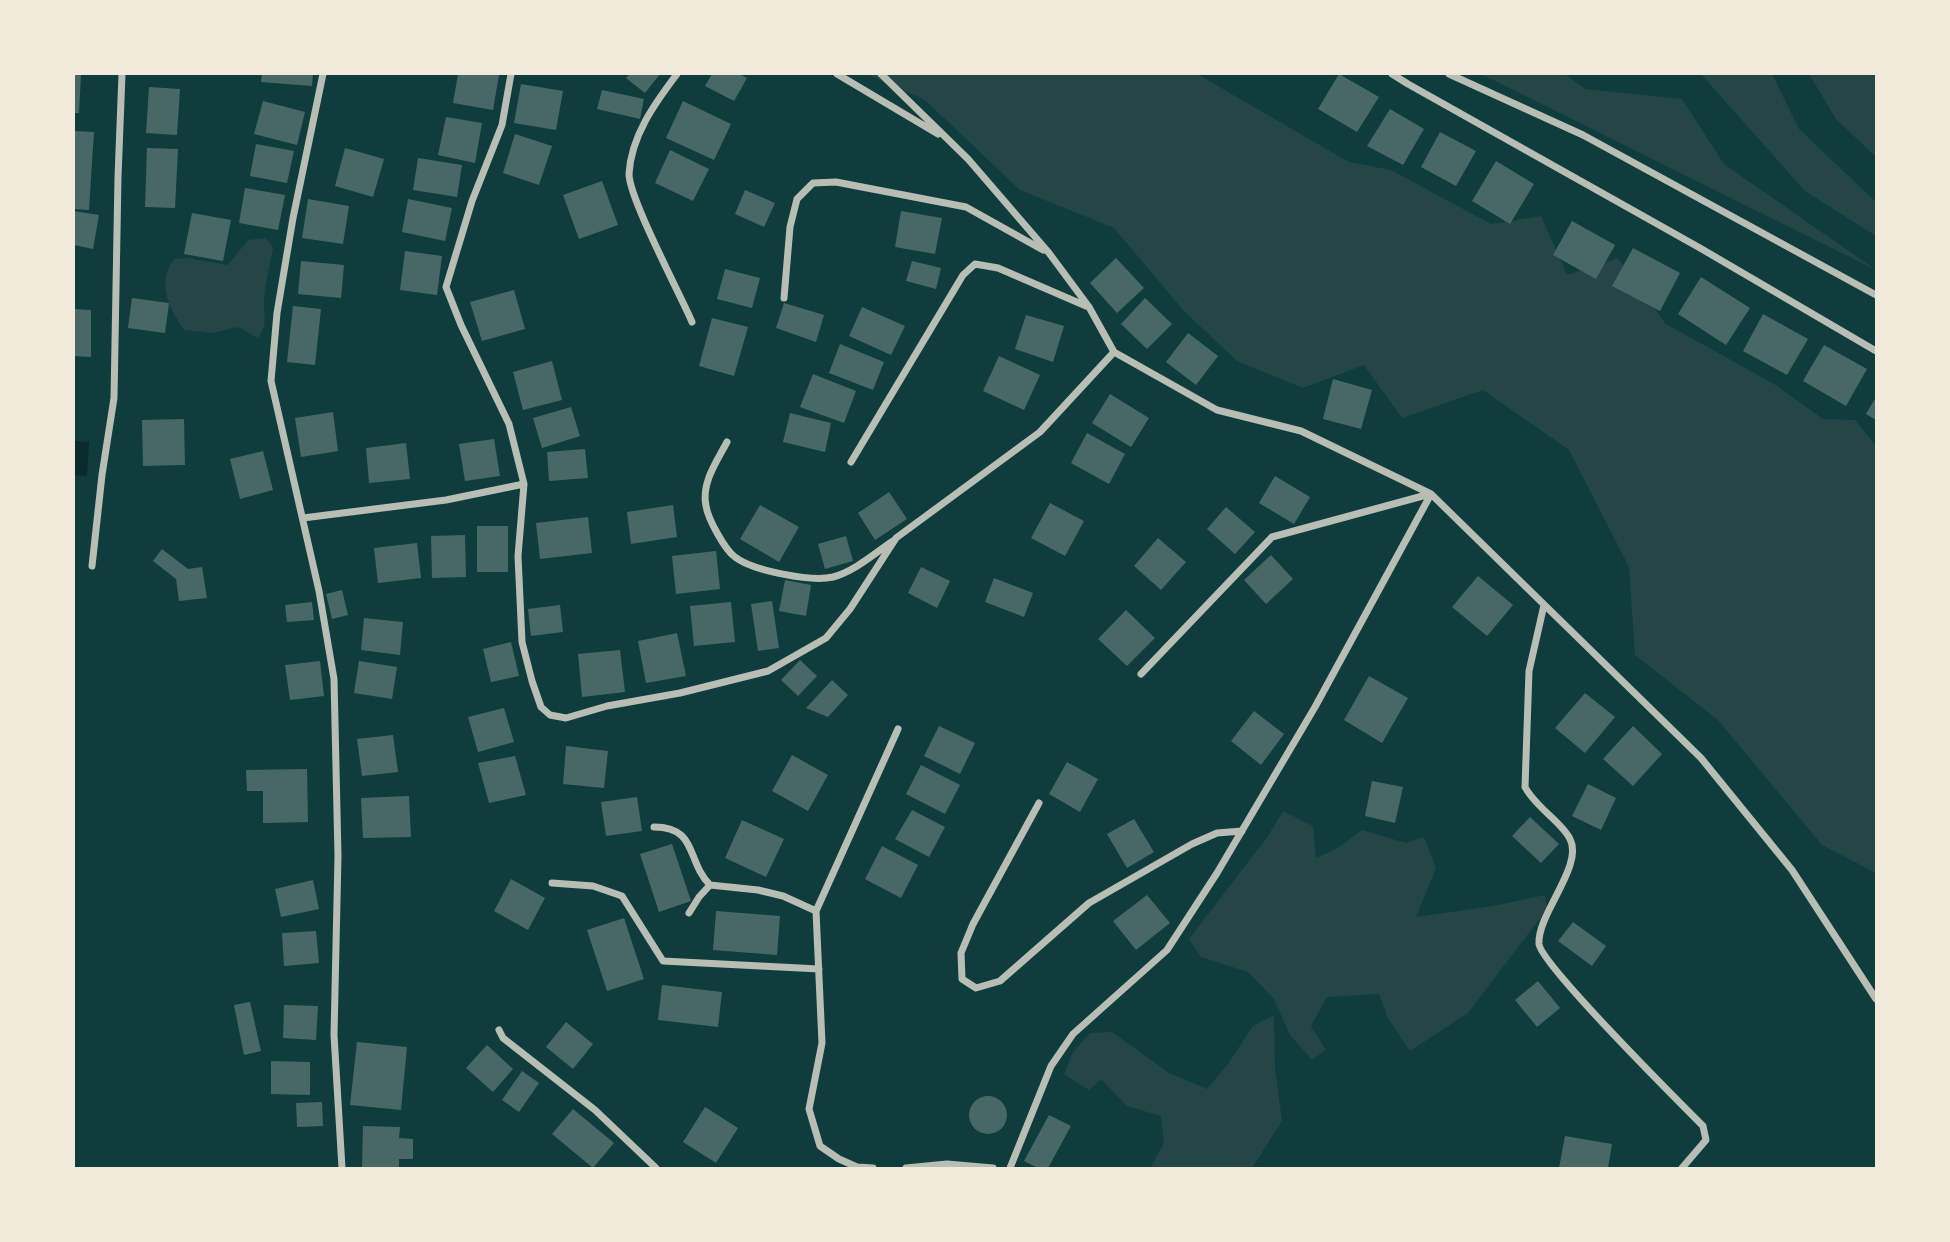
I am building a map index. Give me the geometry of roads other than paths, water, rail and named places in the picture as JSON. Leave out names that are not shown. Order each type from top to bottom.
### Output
[{"type":"street","points":[[92,566],[114,398],[117,177],[122,74]]},
{"type":"street","points":[[323,74],[293,218],[278,313],[271,381],[303,518],[334,679],[338,856],[334,1035],[342,1168]]},
{"type":"street","points":[[511,74],[502,125],[472,201],[446,287],[461,326],[509,424],[524,484],[518,556],[523,642],[531,681],[541,706],[550,715],[566,718],[607,706],[768,671],[826,638],[850,609],[896,538]]},
{"type":"street","points":[[677,74],[657,99],[642,130],[631,157],[629,178],[692,322]]},
{"type":"street","points":[[837,74],[947,139]]},
{"type":"street","points":[[881,74],[968,159],[1049,253],[1089,307],[1114,352],[1217,410],[1301,431],[1431,494],[1701,758],[1792,870],[1877,999]]},
{"type":"street","points":[[1392,74],[1877,351]]},
{"type":"street","points":[[1449,74],[1583,135],[1877,295]]},
{"type":"street","points":[[785,298],[790,227],[797,198],[813,183],[836,182],[966,207],[1049,253]]},
{"type":"street","points":[[851,462],[963,275],[975,264],[998,268],[1089,307]]},
{"type":"street","points":[[727,442],[707,481],[706,506],[720,538],[735,557],[761,569],[793,576],[832,577],[851,569],[896,538],[1040,432],[1114,352]]},
{"type":"street","points":[[303,518],[446,500],[524,484]]},
{"type":"street","points":[[1142,674],[1272,537],[1431,494]]},
{"type":"street","points":[[1010,1168],[1051,1066],[1073,1034],[1167,950],[1242,831],[1315,707],[1431,494]]},
{"type":"street","points":[[1544,605],[1529,671],[1525,787],[1531,798],[1570,838],[1573,848],[1570,863],[1542,931],[1539,945],[1546,959],[1577,994],[1703,1126],[1706,1140],[1682,1168]]},
{"type":"street","points":[[873,1168],[857,1167],[820,1146],[809,1110],[822,1043],[816,911],[898,729]]},
{"type":"street","points":[[1039,803],[973,924],[961,953],[962,979],[976,989],[1000,981],[1089,903],[1192,844],[1217,833],[1242,831]]},
{"type":"street","points":[[654,827],[673,828],[679,832],[710,885],[758,890],[783,896],[816,911]]},
{"type":"street","points":[[552,883],[593,886],[622,896],[663,961],[819,969]]},
{"type":"street","points":[[689,913],[710,885]]},
{"type":"street","points":[[499,1030],[503,1038],[594,1110],[656,1168]]},
{"type":"street","points":[[906,1168],[947,1164],[993,1168]]}]
